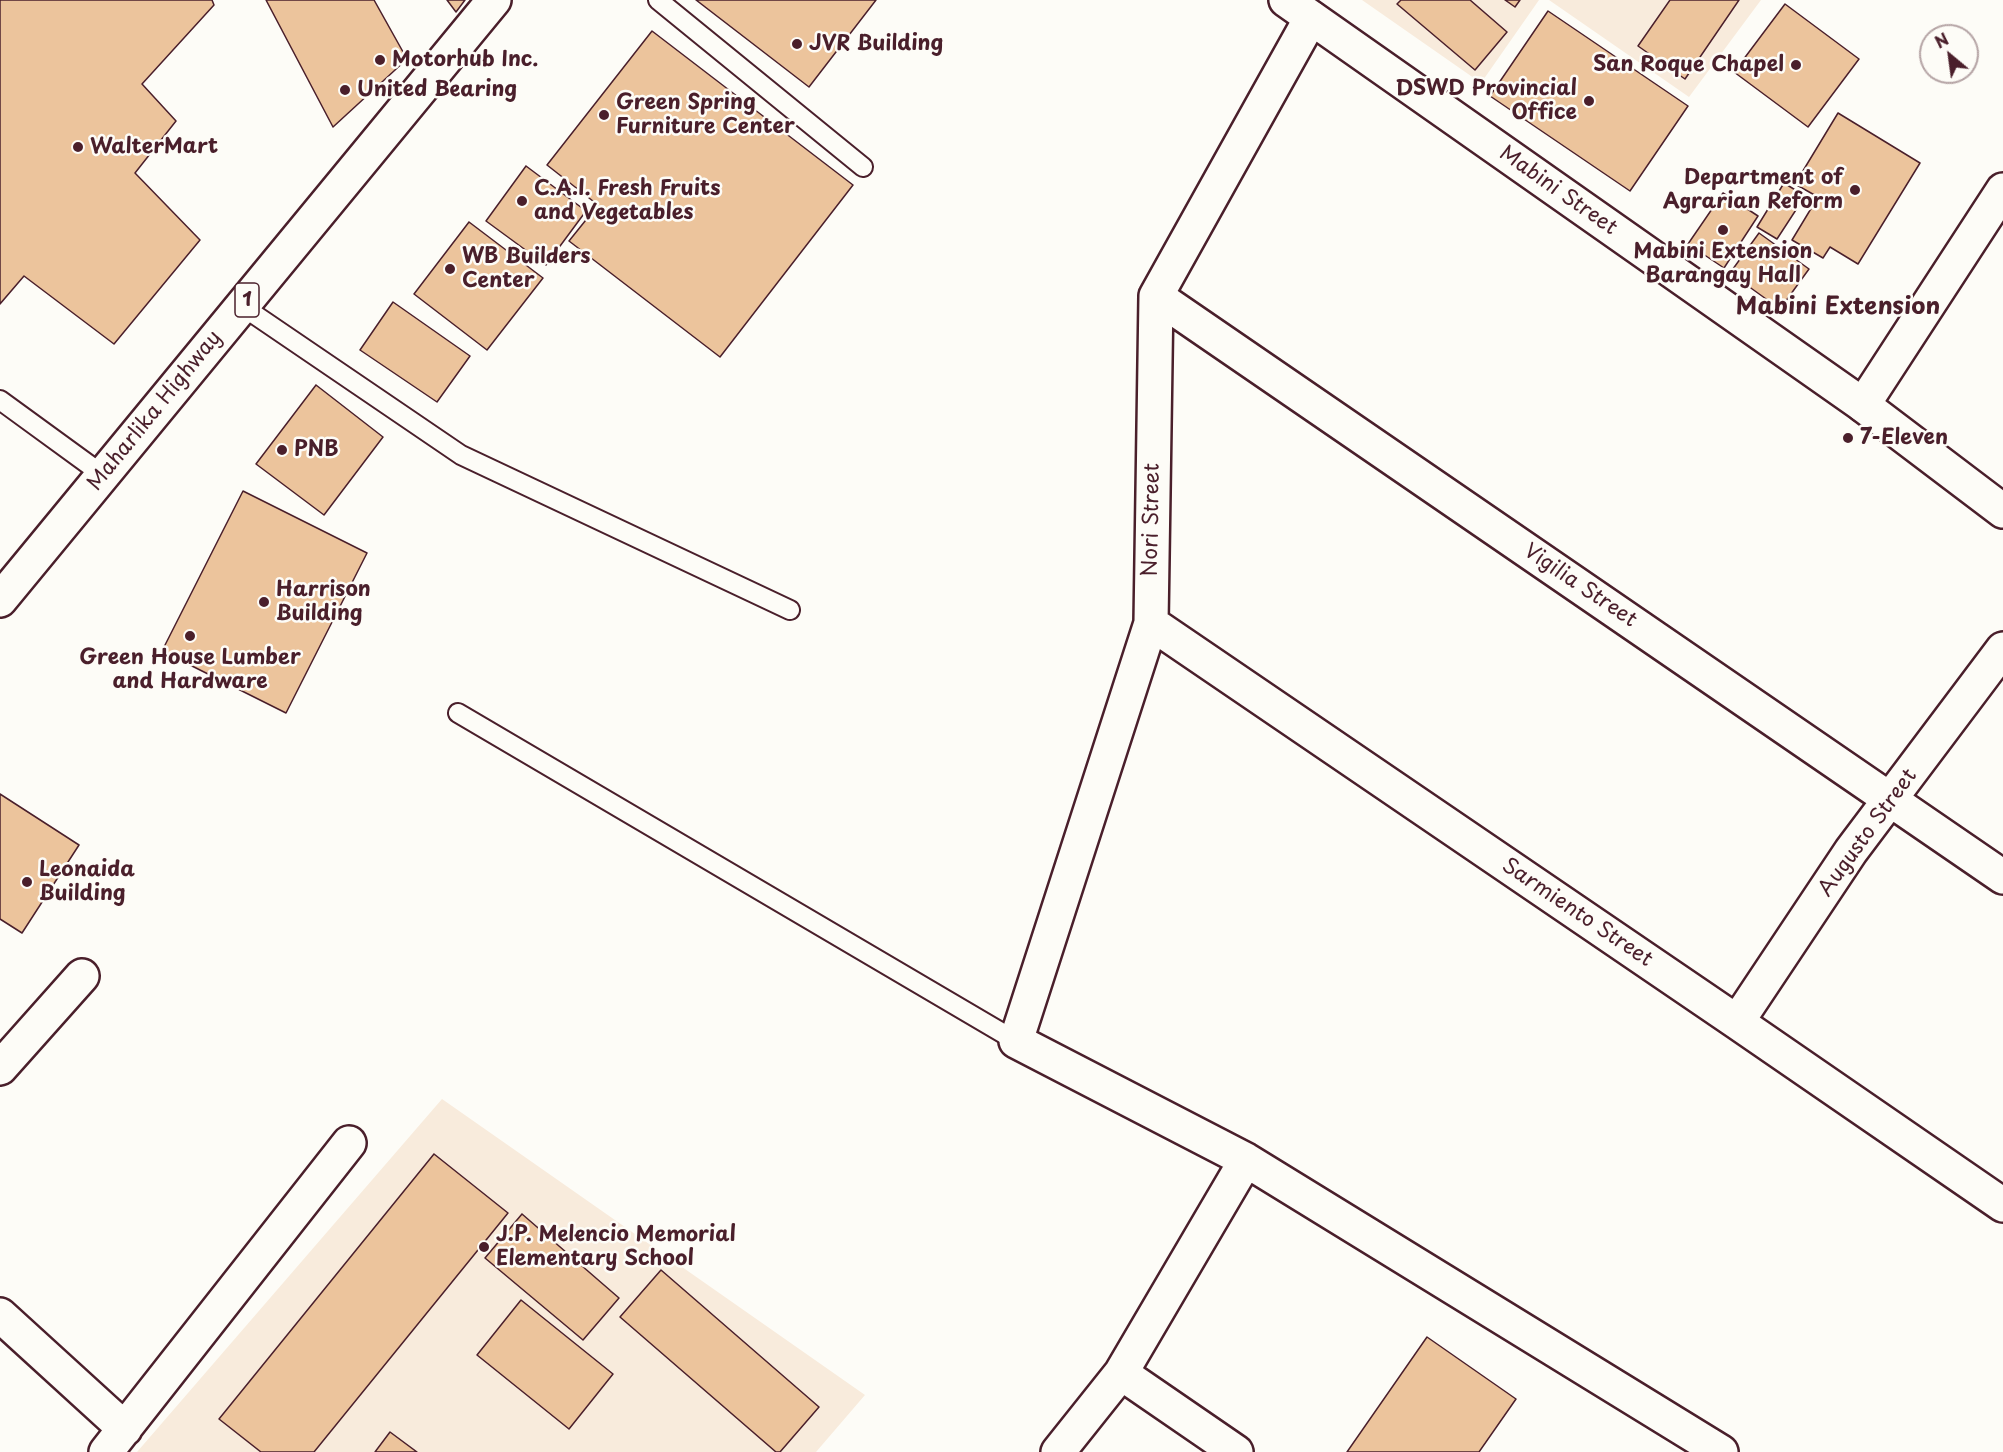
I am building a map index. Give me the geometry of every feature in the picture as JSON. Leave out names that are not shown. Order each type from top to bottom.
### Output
[{"type":"street","name":"Maharlika Highway","points":[[0,600],[494,0]]},
{"type":"street","name":"Nori Street","points":[[1016,1041],[1150,623],[1155,296],[1298,9]]},
{"type":"street","name":"Mabini Street","points":[[1298,9],[1863,405],[2003,511]]},
{"type":"street","points":[[1863,405],[2003,190]]},
{"type":"street","name":"Vigilia Street","points":[[1155,296],[2003,877]]},
{"type":"street","name":"Sarmiento Street","points":[[1150,623],[2003,1205]]},
{"type":"street","name":"Augusto Street","points":[[1737,1022],[1851,851],[2003,649]]},
{"type":"street","points":[[0,1068],[82,975]]},
{"type":"street","points":[[1016,1041],[1246,1160],[1721,1452]]},
{"type":"street","points":[[0,1315],[116,1440],[349,1143]]},
{"type":"street","points":[[1058,1452],[1121,1373],[1246,1160]]},
{"type":"street","points":[[1121,1373],[1236,1452]]},
{"type":"lane","points":[[657,0],[863,167]]},
{"type":"lane","points":[[242,306],[461,455],[790,610]]},
{"type":"lane","points":[[0,400],[103,475]]},
{"type":"lane","points":[[458,713],[1016,1041]]},
{"type":"shaded area","points":[[1362,0],[1539,0],[1481,83]]},
{"type":"shaded area","points":[[1549,0],[1761,0],[1689,97]]},
{"type":"shaded area","name":"J.P. Melencio Memorial Elementary School","points":[[442,1099],[865,1395],[816,1452],[137,1452]]},
{"type":"building","name":"WalterMart","points":[[0,0],[212,0],[214,5],[142,84],[176,121],[135,173],[200,240],[114,344],[24,276],[0,304]]},
{"type":"building","points":[[266,0],[374,0],[407,59],[333,127]]},
{"type":"building","points":[[447,0],[465,0],[456,12]]},
{"type":"building","name":"JVR Building","points":[[696,0],[876,0],[809,87]]},
{"type":"building","points":[[1401,0],[1470,0],[1507,32],[1475,70],[1397,4]]},
{"type":"building","points":[[1505,0],[1520,0],[1515,7]]},
{"type":"building","points":[[1670,0],[1739,0],[1685,79],[1638,46]]},
{"type":"building","name":"San Roque Chapel","points":[[1785,4],[1859,59],[1808,127],[1734,72]]},
{"type":"building","name":"DSWD Provincial Office","points":[[1548,11],[1688,106],[1630,191],[1490,96]]},
{"type":"building","points":[[652,31],[853,185],[720,357],[569,241],[598,205],[547,165]]},
{"type":"building","name":"Department of Agrarian Reform","points":[[1838,113],[1920,163],[1858,264],[1830,247],[1823,258],[1792,240],[1818,197],[1795,184]]},
{"type":"building","points":[[526,166],[586,211],[546,265],[486,221]]},
{"type":"building","points":[[1784,183],[1805,196],[1777,239],[1757,227]]},
{"type":"building","name":"Mabini Extension Barangay Hall","points":[[1723,193],[1758,216],[1724,268],[1688,244]]},
{"type":"building","points":[[469,222],[543,278],[487,350],[414,294]]},
{"type":"building","points":[[1759,233],[1809,269],[1780,309],[1730,273]]},
{"type":"building","points":[[393,302],[470,356],[437,402],[360,350]]},
{"type":"building","points":[[316,385],[383,437],[324,515],[256,464]]},
{"type":"building","name":"Harrison Building","points":[[243,491],[367,553],[286,713],[162,651]]},
{"type":"building","name":"Leonaida Building","points":[[0,794],[79,845],[22,933],[0,919]]},
{"type":"building","points":[[434,1154],[508,1213],[314,1452],[261,1452],[219,1419]]},
{"type":"building","points":[[522,1214],[619,1298],[583,1340],[485,1258]]},
{"type":"building","points":[[661,1270],[819,1407],[780,1452],[776,1452],[620,1317]]},
{"type":"building","points":[[521,1300],[613,1374],[569,1429],[477,1355]]},
{"type":"building","points":[[1427,1337],[1516,1399],[1479,1452],[1347,1452]]},
{"type":"building","points":[[390,1432],[417,1452],[375,1452]]},
{"type":"place","name":"JVR Building","points":[[797,44]]},
{"type":"place","name":"Motorhub Inc.","points":[[380,60]]},
{"type":"place","name":"San Roque Chapel","points":[[1796,65]]},
{"type":"place","name":"United Bearing","points":[[345,90]]},
{"type":"place","name":"DSWD Provincial Office","points":[[1589,101]]},
{"type":"place","name":"Green Spring Furniture Center","points":[[604,115]]},
{"type":"place","name":"WalterMart","points":[[78,147]]},
{"type":"place","name":"Department of Agrarian Reform","points":[[1855,190]]},
{"type":"place","name":"C.A.I. Fresh Fruits and Vegetables","points":[[522,201]]},
{"type":"place","name":"Mabini Extension Barangay Hall","points":[[1723,230]]},
{"type":"place","name":"WB Builders Center","points":[[450,269]]},
{"type":"place","name":"7-Eleven","points":[[1848,438]]},
{"type":"place","name":"PNB","points":[[282,450]]},
{"type":"place","name":"Harrison Building","points":[[264,602]]},
{"type":"place","name":"Green House Lumber and Hardware","points":[[190,636]]},
{"type":"place","name":"Leonaida Building","points":[[27,882]]},
{"type":"place","name":"J.P. Melencio Memorial Elementary School","points":[[484,1247]]},
{"type":"district","name":"Mabini Extension","points":[[1838,307]]}]
